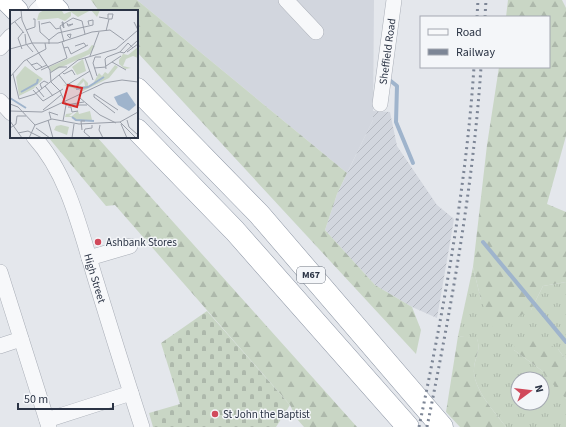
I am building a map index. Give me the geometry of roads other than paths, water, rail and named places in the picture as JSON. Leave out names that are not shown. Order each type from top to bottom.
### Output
[{"type":"highway","points":[[6,0],[16,10]]},
{"type":"highway","points":[[47,0],[57,10]]},
{"type":"highway","name":"M67","points":[[138,90],[259,214],[442,427]]},
{"type":"highway","name":"M67","points":[[138,131],[235,231],[408,427]]},
{"type":"street","points":[[37,10],[47,0]]},
{"type":"street","points":[[286,0],[316,32]]},
{"type":"street","name":"Sheffield Road","points":[[380,104],[394,0]]},
{"type":"street","points":[[0,48],[10,37]]},
{"type":"street","name":"High Street","points":[[35,138],[43,147],[63,182],[89,258],[142,427]]},
{"type":"street","points":[[89,258],[130,246]]},
{"type":"street","points":[[0,272],[48,424],[131,393]]},
{"type":"street","points":[[0,346],[21,339]]},
{"type":"waterway","points":[[387,78],[397,86],[396,122],[413,163]]},
{"type":"waterway","points":[[483,242],[566,342]]},
{"type":"railway","points":[[477,16],[478,0]]},
{"type":"railway","points":[[485,16],[486,0]]},
{"type":"railway","points":[[419,427],[437,338],[460,203],[466,158],[474,68]]},
{"type":"railway","points":[[427,427],[453,293],[467,203],[473,158],[481,68]]},
{"type":"place","name":"Ashbank Stores","points":[[98,242]]},
{"type":"place","name":"St John the Baptist","points":[[215,414]]}]
